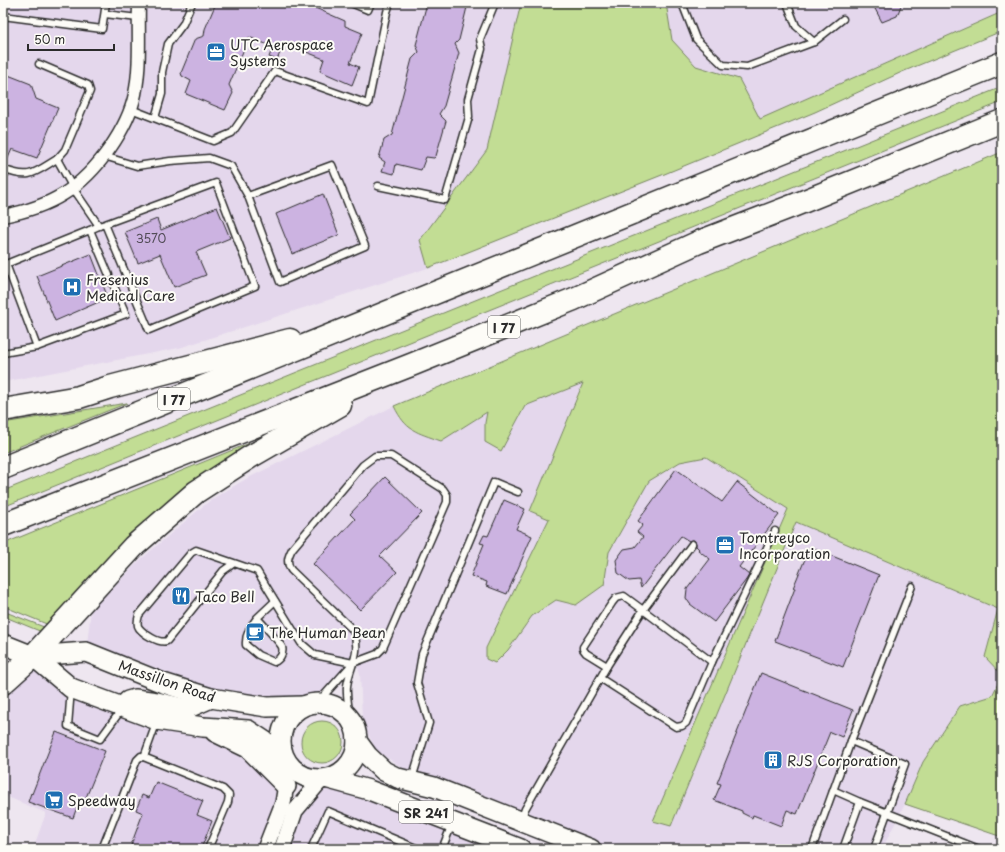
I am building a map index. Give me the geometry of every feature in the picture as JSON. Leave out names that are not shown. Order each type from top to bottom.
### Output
[{"type":"highway","name":"I 77","points":[[3,468],[1002,63]]},
{"type":"highway","name":"I 77","points":[[3,525],[411,365],[574,299],[699,242],[795,206],[1002,121]]},
{"type":"highway","points":[[3,410],[79,397],[110,387],[274,343],[344,330]]},
{"type":"highway","points":[[3,683],[33,656],[134,546],[196,492],[250,457],[411,365]]},
{"type":"main road","name":"Massillon Road","points":[[3,644],[33,656],[71,688],[158,720],[203,727],[248,730],[266,742],[287,762]]},
{"type":"main road","name":"Massillon Road","points":[[33,656],[86,652],[163,682],[211,698],[267,707],[311,704]]},
{"type":"main road","points":[[123,707],[128,701],[135,698],[186,709],[211,698]]},
{"type":"main road","points":[[311,704],[330,704],[341,710],[350,718],[355,729],[357,741],[356,753],[350,764],[340,773],[325,779],[316,780],[303,777],[292,770],[280,746],[281,733],[286,721],[294,711],[311,704]]},
{"type":"main road","points":[[203,727],[248,748],[286,786]]},
{"type":"main road","points":[[357,741],[368,756],[384,771],[398,778],[434,787],[591,849]]},
{"type":"main road","name":"SR 241","points":[[325,779],[369,790],[521,849]]},
{"type":"street","points":[[3,216],[22,213],[40,207],[73,188],[86,178],[122,131],[135,95],[138,74],[139,3]]},
{"type":"street","points":[[265,849],[283,803],[286,786],[287,762]]},
{"type":"street","points":[[282,849],[295,811],[325,779]]},
{"type":"lane","points":[[3,16],[102,29],[106,3]]},
{"type":"lane","points":[[155,118],[162,94],[162,72],[168,44],[183,24],[192,3]]},
{"type":"lane","points":[[351,3],[368,10],[371,3]]},
{"type":"lane","points":[[131,109],[213,141],[232,133],[275,71],[368,104],[390,3]]},
{"type":"lane","points":[[378,186],[445,200],[469,117],[468,99],[482,49],[480,39],[495,3]]},
{"type":"lane","points":[[682,3],[696,39],[723,65],[747,67],[814,42],[843,19]]},
{"type":"lane","points":[[787,3],[796,26],[814,42]]},
{"type":"lane","points":[[105,14],[138,18]]},
{"type":"lane","points":[[3,169],[14,174],[24,176],[33,174],[57,159],[65,150],[90,91],[88,85],[39,64]]},
{"type":"lane","points":[[104,156],[137,166],[170,161],[209,158],[231,166],[248,196],[280,282],[364,246],[332,165],[248,196]]},
{"type":"lane","points":[[37,347],[4,264],[102,225],[216,183],[254,286],[149,330],[102,225],[73,188],[57,159]]},
{"type":"lane","points":[[90,230],[109,275]]},
{"type":"lane","points":[[3,353],[37,347],[126,314],[113,284]]},
{"type":"lane","points":[[311,704],[353,663],[377,654],[383,648],[447,502],[447,495],[442,489],[391,456],[375,456],[363,465],[292,549],[288,558],[288,565],[291,570],[353,630],[357,641],[356,652],[353,663],[347,687],[350,718]]},
{"type":"lane","points":[[411,781],[428,723],[417,683],[422,654],[494,482],[518,492]]},
{"type":"lane","points":[[600,678],[676,727],[682,726],[686,723],[712,662],[775,531]]},
{"type":"lane","points":[[520,821],[525,809],[607,666],[643,610],[692,544]]},
{"type":"lane","points":[[234,563],[223,571],[171,637],[162,642],[158,641],[139,628],[137,623],[139,615],[191,553],[196,550],[234,563],[257,571],[301,643],[316,654],[353,663]]},
{"type":"lane","points":[[812,849],[851,740],[912,586]]},
{"type":"lane","points":[[607,666],[584,652],[584,644],[616,598],[624,596],[712,662]]},
{"type":"lane","points":[[257,618],[282,647],[282,654],[279,660],[274,662],[258,655],[246,645],[246,639],[251,626],[257,618],[275,601]]},
{"type":"lane","points":[[71,688],[68,726],[100,739],[123,707]]},
{"type":"lane","points":[[144,757],[158,720]]},
{"type":"lane","points":[[851,740],[905,764],[874,849]]},
{"type":"lane","points":[[102,849],[139,757],[144,757],[223,789],[229,795],[228,802],[208,849]]},
{"type":"lane","points":[[833,790],[887,814],[979,849]]},
{"type":"lane","points":[[843,849],[860,802]]},
{"type":"lane","points":[[311,849],[328,811],[418,849]]},
{"type":"lane","points":[[442,849],[452,822]]},
{"type":"shaded area","points":[[3,3],[1002,3],[1002,12],[428,268],[179,348],[3,382]]},
{"type":"shaded area","points":[[583,382],[530,511],[549,518],[486,648],[486,659],[508,650],[532,616],[556,600],[576,605],[604,585],[609,552],[649,481],[680,462],[706,457],[788,509],[653,821],[671,826],[796,522],[998,609],[985,657],[1002,675],[992,696],[960,706],[923,762],[905,804],[882,849],[609,849],[406,770],[377,751],[369,736],[362,717],[360,674],[355,658],[318,702],[306,705],[267,707],[86,652],[91,610],[140,560],[196,512],[212,499],[246,479],[394,406],[400,419],[460,429],[487,412],[485,423],[501,451],[525,406]]},
{"type":"shaded area","points":[[33,656],[71,688],[203,727],[286,786],[265,849],[33,849],[46,813],[3,795],[3,712],[20,668]]},
{"type":"shaded area","points":[[322,779],[521,849],[282,849],[295,811]]},
{"type":"green space","points":[[521,3],[666,3],[672,40],[696,66],[739,79],[760,119],[1002,12],[1002,31],[902,72],[815,112],[662,175],[428,268],[420,240],[487,150]]},
{"type":"green space","points":[[1002,87],[1002,102],[3,507],[3,491]]},
{"type":"green space","points":[[1002,152],[1002,675],[985,657],[998,609],[796,522],[671,826],[653,821],[788,509],[706,457],[680,462],[649,481],[609,552],[604,585],[576,605],[556,600],[532,616],[508,650],[495,663],[486,659],[486,648],[549,519],[530,511],[583,383],[525,406],[501,451],[485,442],[485,423],[487,412],[441,441],[413,430],[403,421],[394,406]]},
{"type":"green space","points":[[127,403],[3,453],[3,423]]},
{"type":"green space","points":[[262,438],[49,625],[3,606],[3,544]]},
{"type":"green space","points":[[3,611],[49,629],[42,632],[3,616]]},
{"type":"green space","points":[[1002,675],[1002,837],[905,804],[923,762],[960,706],[992,696]]},
{"type":"green space","points":[[322,721],[337,727],[343,742],[337,757],[322,763],[307,757],[301,742],[307,727]]},
{"type":"building","name":"UTC Aerospace Systems","points":[[216,3],[304,3],[345,21],[345,26],[362,33],[350,63],[359,67],[352,85],[320,71],[324,59],[284,43],[277,60],[269,57],[273,47],[249,37],[229,85],[233,93],[225,110],[186,94],[191,81],[182,76],[181,73],[195,39],[204,36],[205,29]]},
{"type":"building","points":[[427,3],[468,3],[459,40],[455,44],[459,53],[444,106],[439,114],[446,121],[436,156],[434,158],[426,157],[421,170],[396,164],[394,174],[382,171],[385,162],[379,158],[384,140],[392,135],[412,59],[419,52],[416,45]]},
{"type":"building","points":[[872,3],[902,3],[897,16],[882,22]]},
{"type":"building","points":[[3,73],[31,84],[36,99],[58,108],[37,158],[12,149],[5,165],[3,165]]},
{"type":"building","points":[[323,194],[339,235],[292,254],[276,214]]},
{"type":"building","points":[[217,207],[230,238],[196,252],[206,275],[174,287],[160,254],[138,263],[125,232],[157,219],[161,230]]},
{"type":"building","name":"Fresenius Medical Care","points":[[91,254],[108,298],[55,321],[37,276]]},
{"type":"building","name":"Tomtreyco Incorporation","points":[[676,469],[722,502],[737,482],[779,515],[739,567],[749,575],[714,622],[690,604],[686,598],[687,589],[710,559],[698,550],[699,549],[694,540],[689,541],[681,536],[641,588],[639,580],[629,581],[618,573],[616,560],[624,549],[635,547],[643,537],[637,532],[643,525],[638,521]]},
{"type":"building","points":[[385,477],[422,513],[380,556],[397,572],[360,610],[313,564],[355,519],[350,514]]},
{"type":"building","points":[[504,500],[525,509],[516,529],[532,536],[507,594],[486,586],[487,582],[471,576],[484,544],[480,543],[484,535],[488,536]]},
{"type":"building","points":[[810,547],[879,575],[843,667],[775,641],[795,588],[793,588]]},
{"type":"building","name":"RJS Corporation","points":[[761,673],[853,710],[842,737],[830,732],[797,814],[787,810],[781,826],[753,815],[752,818],[742,813],[742,811],[714,800],[721,784],[717,783]]},
{"type":"building","name":"Speedway","points":[[56,732],[105,751],[85,800],[80,799],[73,818],[28,802]]},
{"type":"building","points":[[156,782],[203,801],[197,815],[212,821],[201,849],[141,849],[131,845],[143,813],[136,810],[142,795],[149,798]]},
{"type":"place","name":"UTC Aerospace Systems","points":[[216,52]]},
{"type":"place","name":"Fresenius Medical Care","points":[[72,287]]},
{"type":"place","name":"Tomtreyco Incorporation","points":[[725,545]]},
{"type":"place","name":"Taco Bell","points":[[181,596]]},
{"type":"place","name":"The Human Bean","points":[[255,632]]},
{"type":"place","name":"RJS Corporation","points":[[773,760]]},
{"type":"place","name":"Speedway","points":[[54,800]]}]
